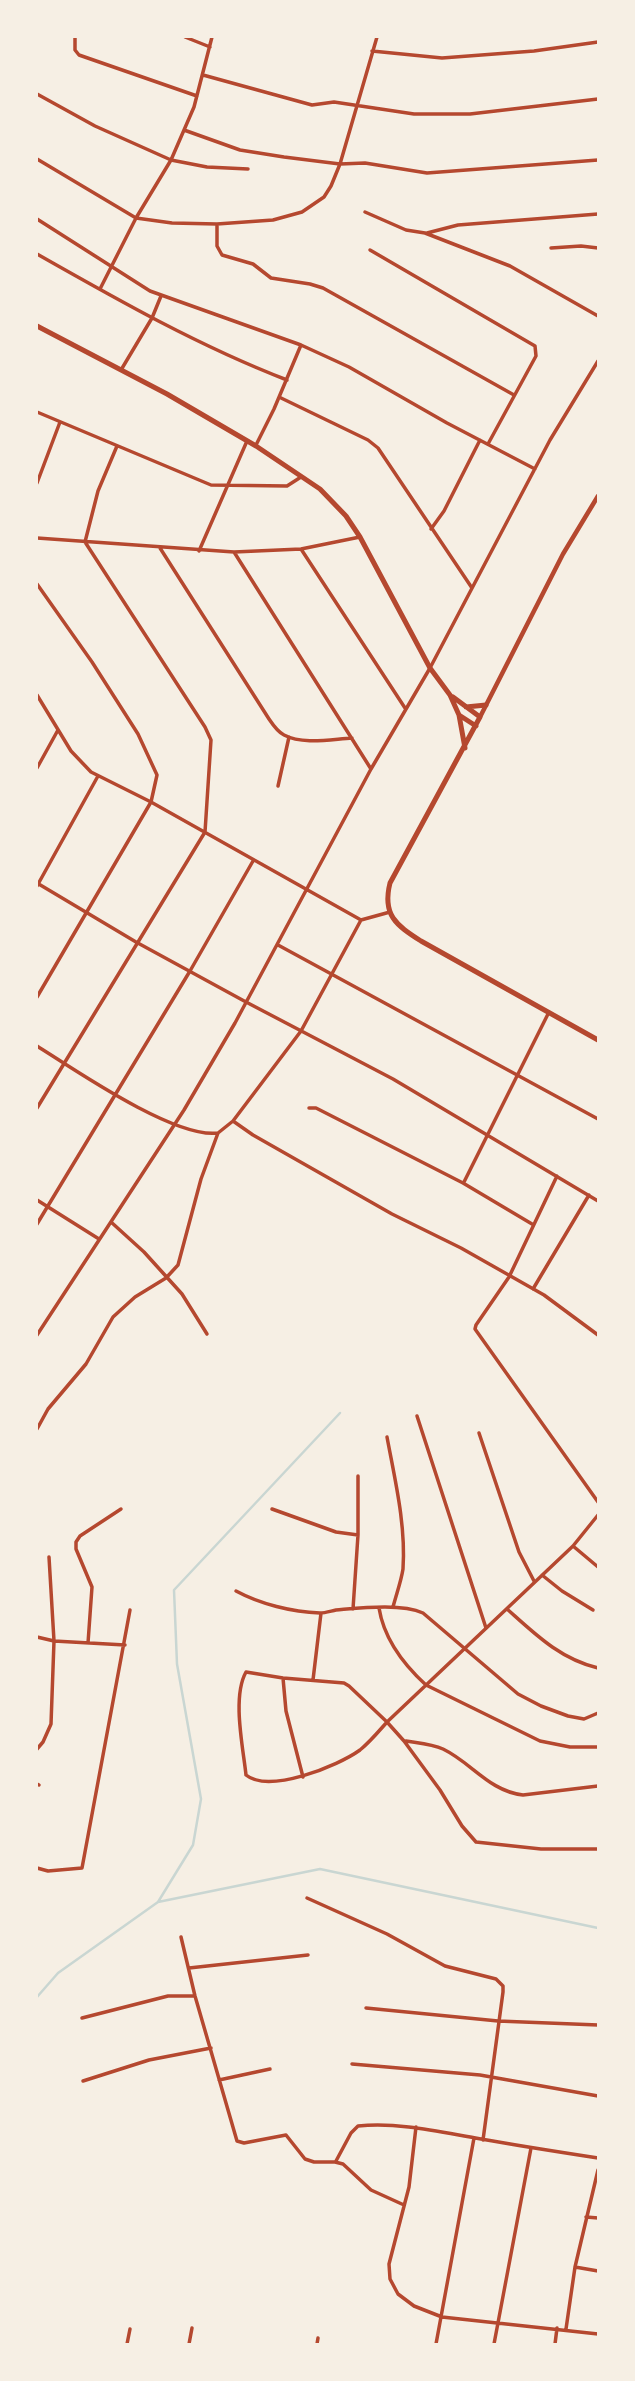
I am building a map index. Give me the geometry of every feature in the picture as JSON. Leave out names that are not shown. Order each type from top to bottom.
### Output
[{"type":"main road","points":[[37,326],[256,446],[303,476],[332,500],[360,537],[430,668],[450,695],[459,715],[465,748]]},
{"type":"main road","points":[[450,695],[480,717],[390,883],[387,903],[390,912],[404,930],[421,941],[598,1040]]},
{"type":"main road","points":[[467,707],[486,705]]},
{"type":"main road","points":[[459,715],[476,726]]},
{"type":"street","points":[[75,37],[75,50],[79,55],[197,96]]},
{"type":"street","points":[[186,37],[210,47]]},
{"type":"street","points":[[100,289],[136,218],[171,160],[197,96],[212,37]]},
{"type":"street","points":[[37,159],[136,218],[172,223],[217,224],[273,220],[302,212],[324,197],[331,186],[340,164],[377,37]]},
{"type":"street","points":[[372,51],[442,58],[534,51],[598,42]]},
{"type":"street","points":[[203,75],[312,106],[330,102],[415,114],[470,114],[598,99]]},
{"type":"street","points":[[37,94],[95,126],[171,160],[206,167],[248,169]]},
{"type":"street","points":[[184,130],[240,150],[340,164],[365,163],[426,173],[598,160]]},
{"type":"street","points":[[365,212],[406,230],[425,233],[510,266],[598,316]]},
{"type":"street","points":[[425,233],[458,225],[598,214]]},
{"type":"street","points":[[37,220],[161,296],[301,345],[349,367],[535,469]]},
{"type":"street","points":[[217,224],[216,246],[222,255],[253,264],[271,278],[323,288],[514,395]]},
{"type":"street","points":[[551,248],[598,248]]},
{"type":"street","points":[[370,250],[532,343],[537,352],[488,444]]},
{"type":"street","points":[[37,254],[152,318],[245,364],[287,380]]},
{"type":"street","points":[[121,370],[152,318],[161,296]]},
{"type":"street","points":[[256,446],[301,345]]},
{"type":"street","points":[[37,1335],[173,1125],[246,1003],[371,769],[430,668],[535,469],[598,362]]},
{"type":"street","points":[[279,397],[378,447],[472,588]]},
{"type":"street","points":[[37,412],[211,485],[286,486],[303,476]]},
{"type":"street","points":[[37,483],[61,422]]},
{"type":"street","points":[[431,529],[444,512],[480,440]]},
{"type":"street","points":[[199,551],[247,441]]},
{"type":"street","points":[[37,1108],[205,832],[211,740],[85,542],[98,491],[117,446]]},
{"type":"street","points":[[480,717],[563,554],[598,496]]},
{"type":"street","points":[[37,538],[234,552],[301,549],[360,537]]},
{"type":"street","points":[[160,548],[279,732],[302,740],[352,738]]},
{"type":"street","points":[[301,549],[406,709]]},
{"type":"street","points":[[234,552],[371,769]]},
{"type":"street","points":[[37,584],[138,734],[157,775],[151,802],[37,997]]},
{"type":"street","points":[[37,695],[77,758],[97,776],[151,802],[361,919],[390,912]]},
{"type":"street","points":[[37,768],[58,730]]},
{"type":"street","points":[[278,786],[289,737]]},
{"type":"street","points":[[97,776],[37,884],[246,1003],[393,1079],[598,1201]]},
{"type":"street","points":[[37,1224],[190,971],[253,861]]},
{"type":"street","points":[[37,1429],[48,1409],[86,1364],[113,1317],[135,1297],[174,1271],[182,1258],[201,1179],[218,1133],[233,1121],[301,1031],[361,919]]},
{"type":"street","points":[[278,945],[598,1119]]},
{"type":"street","points":[[463,1182],[489,1136],[549,1012]]},
{"type":"street","points":[[37,1046],[173,1125],[196,1133],[218,1133]]},
{"type":"street","points":[[309,1108],[316,1108],[463,1182],[532,1224]]},
{"type":"street","points":[[233,1121],[392,1214],[461,1248],[533,1290],[598,1335]]},
{"type":"street","points":[[557,1175],[509,1277],[475,1329],[598,1502]]},
{"type":"street","points":[[533,1290],[589,1195]]},
{"type":"street","points":[[37,1200],[99,1239]]},
{"type":"street","points":[[111,1222],[144,1252],[182,1294],[207,1334]]},
{"type":"street","points":[[417,1416],[486,1629]]},
{"type":"street","points":[[480,1433],[515,1541],[534,1581]]},
{"type":"street","points":[[387,1437],[400,1506],[402,1550],[402,1570],[392,1608]]},
{"type":"street","points":[[353,1609],[358,1535],[358,1476]]},
{"type":"street","points":[[88,1643],[92,1587],[76,1549],[76,1542],[80,1536],[121,1509]]},
{"type":"street","points":[[272,1509],[336,1532],[358,1535]]},
{"type":"street","points":[[598,1515],[573,1546],[387,1721],[362,1749],[303,1777],[256,1781],[246,1775],[240,1717],[243,1675],[249,1671],[283,1678],[347,1684],[387,1721],[404,1741],[440,1790],[462,1826],[476,1842],[541,1849],[598,1849]]},
{"type":"street","points":[[573,1546],[598,1567]]},
{"type":"street","points":[[37,1749],[51,1724],[54,1641],[49,1557]]},
{"type":"street","points":[[542,1574],[562,1591],[593,1610]]},
{"type":"street","points":[[236,1591],[265,1603],[321,1613],[353,1609],[413,1609],[423,1613],[518,1694],[541,1706],[584,1719],[598,1713]]},
{"type":"street","points":[[379,1608],[382,1626],[389,1640],[411,1672],[426,1685],[540,1741],[570,1747],[598,1747]]},
{"type":"street","points":[[507,1609],[546,1644],[564,1656],[598,1668]]},
{"type":"street","points":[[37,1868],[48,1871],[82,1868],[130,1610]]},
{"type":"street","points":[[312,1681],[321,1613]]},
{"type":"street","points":[[37,1637],[54,1641],[125,1645]]},
{"type":"street","points":[[283,1678],[286,1711],[303,1777]]},
{"type":"street","points":[[404,1741],[445,1750],[492,1785],[513,1794],[598,1786]]},
{"type":"street","points":[[307,1898],[387,1934],[445,1966],[496,1979],[503,1986],[482,2140]]},
{"type":"street","points":[[181,1937],[195,1997],[237,2141],[244,2143],[286,2135],[305,2159],[335,2162],[347,2167],[371,2190],[404,2205]]},
{"type":"street","points":[[188,1968],[309,1955]]},
{"type":"street","points":[[82,2018],[168,1996],[195,1997]]},
{"type":"street","points":[[366,2008],[498,2021],[598,2025]]},
{"type":"street","points":[[83,2081],[149,2060],[211,2048]]},
{"type":"street","points":[[352,2064],[490,2077],[598,2096]]},
{"type":"street","points":[[219,2080],[270,2069]]},
{"type":"street","points":[[335,2162],[351,2133],[358,2126],[380,2124],[416,2127],[598,2158]]},
{"type":"street","points":[[416,2127],[409,2187],[389,2264],[390,2279],[398,2294],[404,2300],[442,2317],[598,2334]]},
{"type":"street","points":[[436,2344],[474,2138]]},
{"type":"street","points":[[494,2344],[531,2148]]},
{"type":"street","points":[[566,2330],[575,2267],[598,2170]]},
{"type":"street","points":[[586,2217],[598,2218]]},
{"type":"street","points":[[575,2267],[598,2271]]},
{"type":"street","points":[[189,2344],[192,2328]]},
{"type":"street","points":[[555,2344],[557,2328]]},
{"type":"street","points":[[127,2344],[130,2329]]},
{"type":"street","points":[[317,2344],[318,2338]]},
{"type":"waterway","points":[[158,1902],[193,1845],[201,1799],[177,1664],[174,1590],[340,1413]]},
{"type":"waterway","points":[[37,1997],[58,1973],[158,1902],[320,1869],[598,1928]]}]
